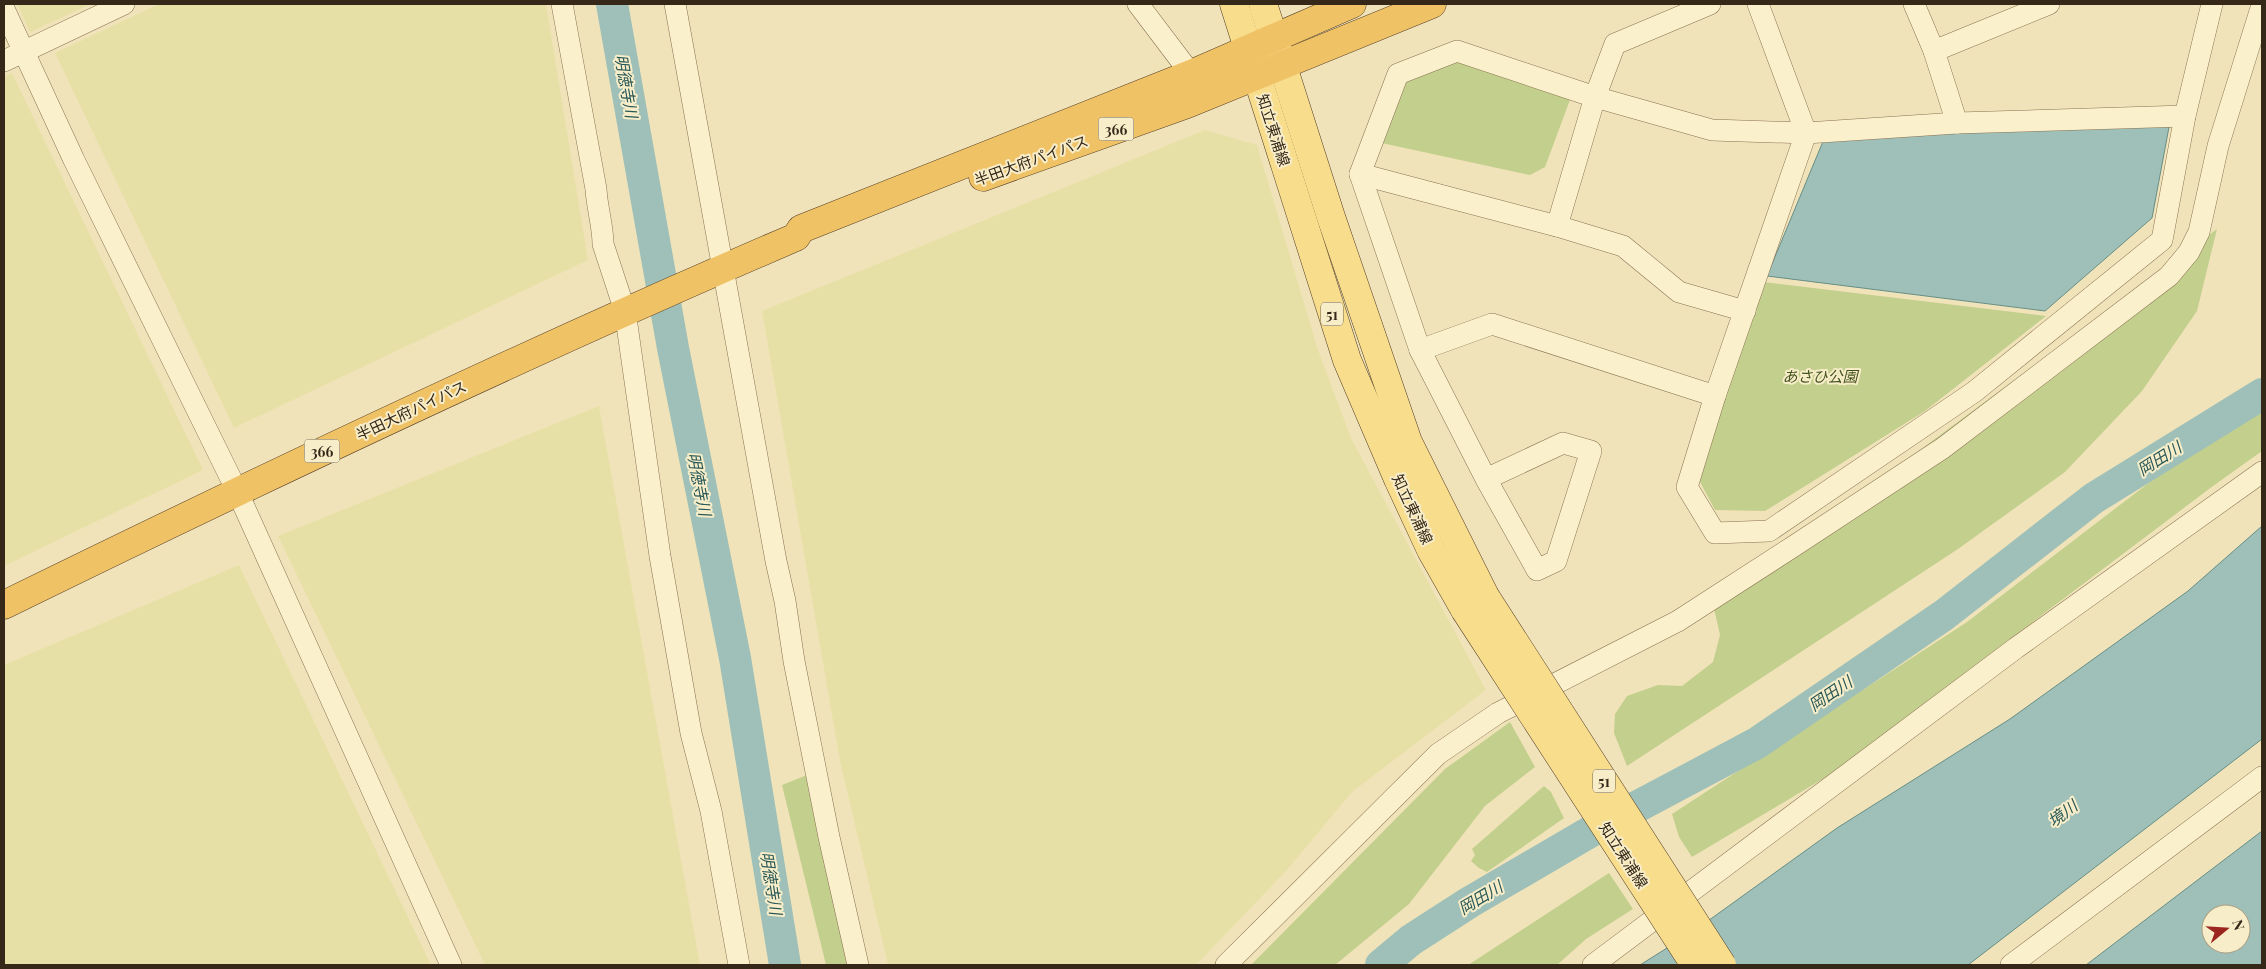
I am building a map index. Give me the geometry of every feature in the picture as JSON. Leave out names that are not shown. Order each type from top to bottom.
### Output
[{"type":"highway","name":"半田大府パイパス","points":[[4,605],[237,491],[634,307],[796,237],[801,229],[1191,74],[1352,4]]},
{"type":"highway","name":"半田大府パイパス","points":[[796,237],[809,240],[1187,104],[1432,4]]},
{"type":"main road","name":"知立東浦線","points":[[1234,4],[1347,360],[1427,541],[1475,603],[1722,965]]},
{"type":"main road","name":"知立東浦線","points":[[1263,4],[1272,38],[1372,342],[1408,442],[1475,603],[1695,965]]},
{"type":"street","points":[[4,61],[124,4]]},
{"type":"street","points":[[562,4],[596,190],[603,244],[634,307],[660,556],[691,733],[711,811],[739,965]]},
{"type":"street","points":[[675,4],[776,562],[785,601],[794,661],[829,837],[858,965]]},
{"type":"street","points":[[1138,4],[1191,74]]},
{"type":"street","points":[[1557,226],[1595,97],[1615,44],[1710,4]]},
{"type":"street","points":[[1758,4],[1806,133],[1715,396],[1687,487],[1715,533],[1769,531],[1974,392],[2162,240],[2185,116],[2212,4]]},
{"type":"street","points":[[1914,4],[1934,51],[1957,123]]},
{"type":"street","points":[[1934,51],[2049,4]]},
{"type":"street","points":[[1226,965],[1438,754],[1498,713],[1678,621],[1794,546],[1943,448],[2169,276],[2190,252],[2199,232],[2218,146],[2262,5]]},
{"type":"street","points":[[4,9],[25,50],[74,160],[237,491],[451,965]]},
{"type":"street","points":[[1486,479],[1563,443],[1591,451],[1556,561],[1537,570],[1486,479],[1420,350],[1360,174],[1398,74],[1456,51],[1595,97],[1712,130],[1806,133],[1957,123],[2185,116]]},
{"type":"street","points":[[1360,174],[1557,226],[1623,246],[1679,292],[1745,311]]},
{"type":"street","points":[[1420,350],[1492,324],[1715,396]]},
{"type":"street","points":[[1593,965],[2016,648],[2262,472]]},
{"type":"street","points":[[2011,965],[2262,777]]},
{"type":"shaded area","points":[[17,4],[91,4],[30,32]]},
{"type":"shaded area","points":[[159,4],[546,4],[588,260],[234,428],[55,53]]},
{"type":"shaded area","points":[[12,73],[203,470],[4,566],[4,77]]},
{"type":"shaded area","points":[[1205,130],[1257,145],[1318,350],[1351,438],[1486,690],[1352,792],[1287,870],[1196,965],[888,965],[840,761],[762,311]]},
{"type":"shaded area","points":[[599,406],[700,965],[485,965],[278,536]]},
{"type":"shaded area","points":[[239,565],[431,965],[4,965],[4,665]]},
{"type":"green space","points":[[1457,51],[1577,81],[1545,167],[1530,175],[1377,142],[1398,74]]},
{"type":"green space","points":[[2217,229],[2197,311],[2142,391],[2065,472],[1958,549],[1627,766],[1614,733],[1615,714],[1627,696],[1658,685],[1682,686],[1713,662],[1720,635],[1713,604]]},
{"type":"green space","name":"あさひ公園","points":[[1763,282],[2046,316],[1925,411],[1765,511],[1715,510],[1691,465]]},
{"type":"green space","points":[[2262,411],[2262,451],[1831,774],[1692,857],[1679,837],[1672,814],[1967,622],[2180,459]]},
{"type":"green space","points":[[1510,722],[1535,767],[1485,806],[1409,904],[1335,965],[1251,965],[1445,769]]},
{"type":"green space","points":[[807,775],[858,965],[826,965],[782,785]]},
{"type":"green space","points":[[1544,786],[1551,792],[1564,818],[1487,872],[1471,861],[1475,855],[1472,849]]},
{"type":"green space","points":[[1609,873],[1633,909],[1586,939],[1557,965],[1468,965]]},
{"type":"water","points":[[2172,111],[2152,218],[2045,311],[1767,276],[1824,139]]},
{"type":"water","name":"境川","points":[[2262,526],[2262,739],[1968,965],[1640,965],[1694,931],[1837,828],[2010,719],[2188,591]]},
{"type":"water","points":[[2262,831],[2262,965],[2086,965]]},
{"type":"waterway","name":"明徳寺川","points":[[612,4],[673,348],[735,658],[785,965]]},
{"type":"waterway","name":"岡田川","points":[[1381,965],[1411,940],[1470,902],[1595,829],[1757,743],[1944,615],[2094,498],[2262,394]]}]
